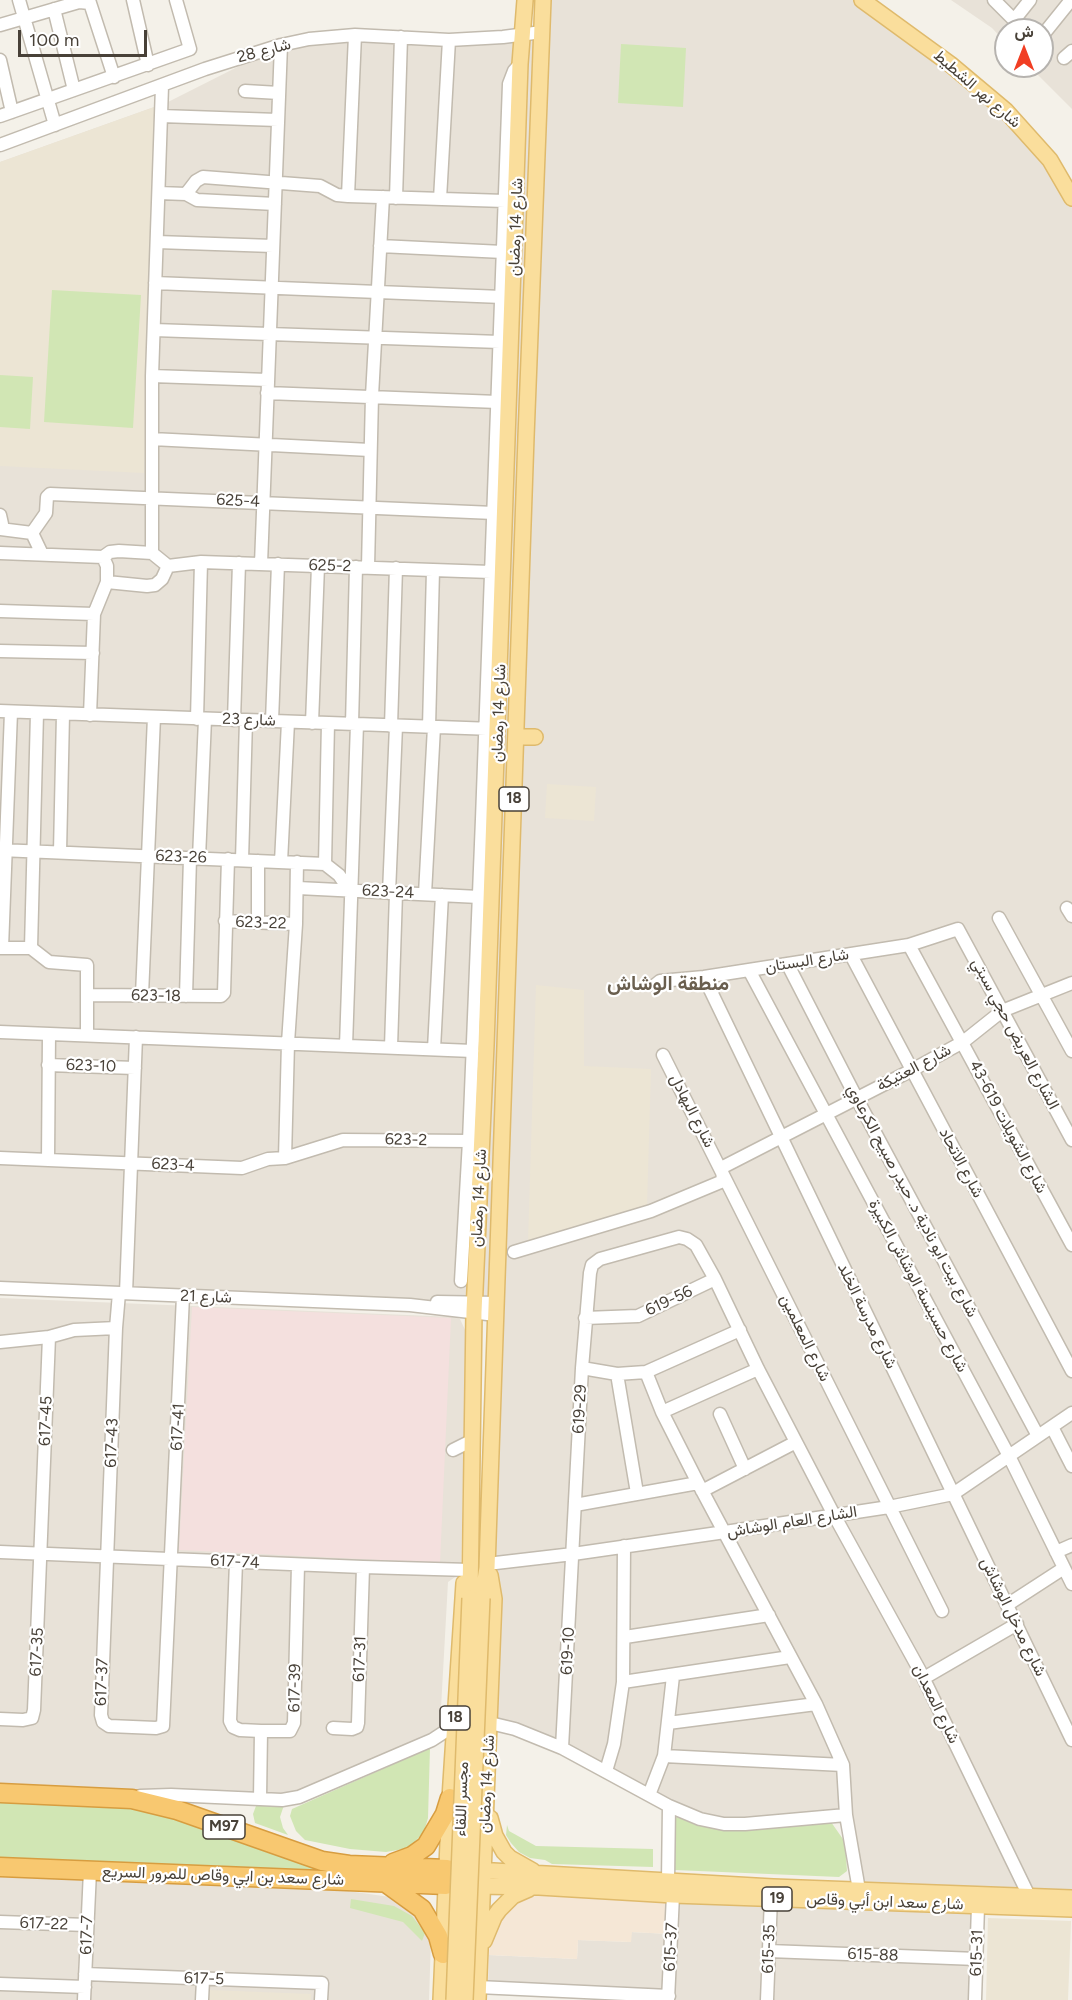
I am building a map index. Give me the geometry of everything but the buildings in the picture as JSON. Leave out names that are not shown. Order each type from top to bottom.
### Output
[{"type":"highway","name":"شارع سعد بن ابي وقاص للمرور السريع","points":[[0,1793],[117,1797],[162,1805],[322,1861],[385,1874]]},
{"type":"highway","points":[[446,1947],[422,1909],[385,1874],[426,1846],[445,1814],[450,1798]]},
{"type":"highway","name":"شارع سعد بن ابي وقاص للمرور السريع","points":[[0,1867],[90,1871],[385,1874],[450,1877]]},
{"type":"main road","name":"شارع 14 رمضان","points":[[476,1598],[470,1570],[474,1307],[479,1206],[492,729],[501,657],[520,64],[525,0]]},
{"type":"main road","name":"شارع 14 رمضان","points":[[476,1598],[487,1566],[543,0]]},
{"type":"main road","name":"شارع نهر الشطيط","points":[[862,0],[957,69],[1006,111],[1050,160],[1072,198]]},
{"type":"main road","points":[[506,194],[518,172]]},
{"type":"main road","points":[[489,634],[501,657]]},
{"type":"main road","points":[[516,737],[535,737]]},
{"type":"main road","points":[[466,1190],[479,1206]]},
{"type":"main road","name":"شارع 14 رمضان","points":[[478,1993],[479,1886],[487,1800],[494,1599],[492,1580],[487,1566]]},
{"type":"main road","name":"شارع 14 رمضان","points":[[441,2000],[450,1877],[450,1798],[462,1597],[465,1579],[470,1570]]},
{"type":"main road","name":"مجسر اللقاء","points":[[454,2000],[476,1598]]},
{"type":"main road","name":"مجسر اللقاء","points":[[465,2000],[476,1598]]},
{"type":"main road","points":[[477,1948],[494,1917],[506,1902],[538,1880],[510,1858],[499,1844],[490,1819],[487,1800]]},
{"type":"main road","name":"شارع سعد ابن أبي وقاص","points":[[480,1870],[538,1880],[671,1888],[771,1898],[1072,1909]]},
{"type":"main road","name":"شارع سعد ابن أبي وقاص","points":[[479,1886],[538,1880]]},
{"type":"main road","name":"شارع سعد ابن أبي وقاص","points":[[671,1888],[859,1890],[1072,1898]]},
{"type":"street","points":[[19,0],[55,125]]},
{"type":"street","points":[[133,0],[148,65]]},
{"type":"street","points":[[0,60],[6,114],[190,49],[176,0]]},
{"type":"street","points":[[994,0],[1012,18]]},
{"type":"street","points":[[1016,18],[1030,0]]},
{"type":"street","points":[[1054,21],[1071,0]]},
{"type":"street","points":[[0,25],[79,2],[90,3],[114,77]]},
{"type":"street","points":[[54,9],[75,90]]},
{"type":"street","name":"شارع 28","points":[[0,145],[223,63],[280,45],[309,39],[355,35],[449,40],[484,39],[542,32]]},
{"type":"street","points":[[348,196],[355,35]]},
{"type":"street","points":[[346,1046],[354,724],[362,567],[368,507],[380,246],[390,197],[401,38]]},
{"type":"street","points":[[440,199],[449,40]]},
{"type":"street","points":[[261,564],[280,45]]},
{"type":"street","points":[[492,729],[489,634],[509,84],[513,71],[520,64]]},
{"type":"street","points":[[152,553],[152,376],[162,86]]},
{"type":"street","points":[[245,91],[279,93]]},
{"type":"street","points":[[161,116],[278,120]]},
{"type":"street","points":[[186,194],[203,177],[320,186],[337,195],[348,196],[440,199],[506,194]]},
{"type":"street","points":[[159,193],[186,194],[197,200],[274,204]]},
{"type":"street","points":[[157,242],[273,246]]},
{"type":"street","points":[[380,246],[503,252]]},
{"type":"street","points":[[155,283],[502,297]]},
{"type":"street","points":[[154,330],[500,342]]},
{"type":"street","points":[[152,376],[372,396],[498,402]]},
{"type":"street","points":[[152,439],[370,450]]},
{"type":"street","name":"625-4","points":[[32,533],[46,513],[47,497],[50,494],[494,513]]},
{"type":"street","points":[[0,515],[0,529],[32,533],[42,555]]},
{"type":"street","points":[[0,553],[103,557],[110,552],[119,551],[152,553],[168,566],[162,579],[155,585],[106,582]]},
{"type":"street","points":[[90,715],[94,614],[106,582],[107,566],[103,557]]},
{"type":"street","points":[[186,996],[201,719],[201,562]]},
{"type":"street","name":"625-2","points":[[168,566],[201,562],[491,572]]},
{"type":"street","points":[[239,563],[242,860]]},
{"type":"street","points":[[272,721],[278,564]]},
{"type":"street","points":[[312,723],[318,566]]},
{"type":"street","points":[[391,1047],[396,568]]},
{"type":"street","points":[[425,894],[431,727],[433,570]]},
{"type":"street","points":[[0,611],[94,614]]},
{"type":"street","points":[[0,651],[93,653]]},
{"type":"street","points":[[6,712],[1,948],[31,948],[49,962],[87,965],[87,1035]]},
{"type":"street","name":"شارع 23","points":[[6,712],[492,729]]},
{"type":"street","points":[[31,948],[37,713]]},
{"type":"street","points":[[60,852],[63,714]]},
{"type":"street","points":[[142,995],[154,717]]},
{"type":"street","points":[[280,862],[288,722]]},
{"type":"street","points":[[328,723],[325,864],[339,875],[350,891]]},
{"type":"street","points":[[461,1281],[479,897],[489,819]]},
{"type":"street","name":"623-26","points":[[3,850],[325,864]]},
{"type":"street","points":[[225,921],[228,859]]},
{"type":"street","points":[[258,861],[258,922]]},
{"type":"street","points":[[285,1158],[288,1043],[298,888],[297,862]]},
{"type":"street","name":"623-24","points":[[298,888],[479,897]]},
{"type":"street","points":[[434,1049],[442,895]]},
{"type":"street","points":[[999,918],[1072,1051]]},
{"type":"street","name":"623-18","points":[[87,995],[216,998],[221,996],[224,993],[225,921]]},
{"type":"street","name":"623-22","points":[[225,921],[296,924]]},
{"type":"street","name":"شارع البستان","points":[[655,985],[660,981],[788,965],[909,945],[958,928]]},
{"type":"street","name":"الشارع العريض حجي سبتي","points":[[958,928],[1072,1140]]},
{"type":"street","name":"شارع الشويلات 619-43","points":[[909,945],[1072,1245]]},
{"type":"street","name":"شارع الاتحاد","points":[[850,955],[1072,1371]]},
{"type":"street","name":"شارع بيت ابو نادية د. حيدر صبيح الكرعاوي","points":[[788,965],[857,1099],[1038,1436]]},
{"type":"street","name":"شارع حسينسة الوشاش الكبيرة","points":[[749,970],[1009,1456],[1072,1584]]},
{"type":"street","name":"شارع مدرسة الخلد","points":[[704,977],[952,1494]]},
{"type":"street","name":"شارع العتيکة","points":[[721,1168],[912,1071],[963,1042],[1002,1011],[1072,983]]},
{"type":"street","points":[[0,1032],[473,1051]]},
{"type":"street","points":[[48,1160],[49,1034]]},
{"type":"street","name":"617-43","points":[[107,1557],[116,1328],[122,1293],[131,1163],[136,1037]]},
{"type":"street","name":"شارع البهادل","points":[[663,1055],[721,1168]]},
{"type":"street","name":"623-10","points":[[48,1065],[135,1068]]},
{"type":"street","name":"623-4","points":[[0,1158],[242,1168],[268,1159],[285,1158],[343,1140]]},
{"type":"street","name":"623-2","points":[[343,1140],[469,1141]]},
{"type":"street","points":[[514,1252],[651,1211],[723,1181],[721,1168]]},
{"type":"street","name":"شارع المعلمين","points":[[721,1168],[942,1611]]},
{"type":"street","name":"شارع المعدان","points":[[592,1265],[600,1259],[679,1237],[696,1245],[834,1515],[924,1678],[1029,1896]]},
{"type":"street","name":"619-29","points":[[573,1554],[585,1318],[592,1265]]},
{"type":"street","name":"619-56","points":[[585,1318],[638,1316],[715,1279]]},
{"type":"street","name":"شارع 21","points":[[0,1288],[412,1305],[432,1302],[496,1309]]},
{"type":"street","name":"617-41","points":[[172,1559],[183,1296]]},
{"type":"street","points":[[0,1342],[49,1337],[74,1330],[116,1328]]},
{"type":"street","points":[[582,1368],[617,1374],[646,1372],[740,1330]]},
{"type":"street","name":"617-45","points":[[41,1554],[49,1337]]},
{"type":"street","points":[[662,1412],[758,1369]]},
{"type":"street","points":[[646,1372],[662,1412],[816,1704],[843,1765],[846,1815],[859,1890]]},
{"type":"street","points":[[617,1374],[637,1493]]},
{"type":"street","name":"الشارع العام الوشاش","points":[[487,1566],[889,1508],[952,1494],[1072,1413]]},
{"type":"street","points":[[720,1414],[745,1469]]},
{"type":"street","points":[[1052,1426],[1072,1466]]},
{"type":"street","points":[[453,1450],[471,1441]]},
{"type":"street","points":[[575,1504],[637,1493],[700,1487],[745,1469],[796,1442]]},
{"type":"street","name":"شارع مدخل الوشاش","points":[[952,1494],[1072,1740]]},
{"type":"street","points":[[1056,1552],[1072,1545]]},
{"type":"street","points":[[606,1772],[614,1744],[623,1682],[624,1546]]},
{"type":"street","name":"617-74","points":[[0,1552],[470,1570]]},
{"type":"street","name":"617-35","points":[[0,1719],[32,1718],[34,1710],[41,1554]]},
{"type":"street","name":"619-10","points":[[562,1748],[573,1554]]},
{"type":"street","name":"617-37","points":[[107,1557],[101,1715],[103,1722],[109,1726],[156,1728],[163,1726],[172,1559]]},
{"type":"street","name":"617-39","points":[[236,1562],[230,1720],[233,1727],[240,1730],[290,1731],[294,1723],[298,1565]]},
{"type":"street","name":"617-31","points":[[333,1728],[352,1729],[357,1727],[358,1723],[363,1567]]},
{"type":"street","points":[[1007,1605],[1064,1568]]},
{"type":"street","points":[[625,1636],[770,1615]]},
{"type":"street","points":[[924,1678],[1017,1624]]},
{"type":"street","points":[[623,1682],[790,1657]]},
{"type":"street","points":[[649,1795],[664,1756],[672,1676]]},
{"type":"street","points":[[668,1723],[816,1704]]},
{"type":"street","points":[[490,1723],[515,1729],[562,1748],[669,1806],[700,1819],[724,1824],[745,1824],[846,1815]]},
{"type":"street","points":[[117,1797],[171,1795],[282,1800],[298,1797],[432,1740],[454,1725]]},
{"type":"street","points":[[260,1799],[261,1731]]},
{"type":"street","points":[[664,1756],[843,1765]]},
{"type":"street","name":"615-37","points":[[668,1998],[671,1888],[669,1806]]},
{"type":"street","name":"617-7","points":[[84,2000],[90,1871]]},
{"type":"street","name":"615-35","points":[[767,2000],[771,1898]]},
{"type":"street","name":"615-31","points":[[975,2000],[978,1906]]},
{"type":"street","name":"617-22","points":[[0,1922],[87,1925]]},
{"type":"street","name":"615-88","points":[[769,1951],[977,1959]]},
{"type":"street","name":"617-5","points":[[86,1974],[322,1983],[321,2000]]},
{"type":"street","points":[[202,2000],[203,1980]]},
{"type":"street","points":[[0,1984],[85,1987]]},
{"type":"street","points":[[478,1993],[668,1998]]},
{"type":"shaded area","points":[[540,0],[862,0],[988,95],[1072,198],[1072,1892],[865,1884],[851,1813],[750,1820],[704,1816],[497,1721],[488,1306],[0,1289],[0,162],[168,102],[281,45],[309,39],[449,40],[539,33]]},
{"type":"shaded area","points":[[951,0],[1072,0],[1072,109],[1041,78],[1054,78],[1054,18],[994,18],[994,30]]},
{"type":"shaded area","points":[[160,105],[144,473],[0,466],[0,162]]},
{"type":"shaded area","points":[[547,784],[596,787],[594,821],[545,818]]},
{"type":"shaded area","points":[[536,985],[584,990],[584,1066],[651,1069],[647,1205],[528,1242]]},
{"type":"shaded area","points":[[0,1298],[460,1319],[466,1332],[461,1573],[448,1582],[440,1726],[436,1730],[301,1792],[284,1796],[0,1787]]},
{"type":"shaded area","points":[[192,1307],[451,1318],[440,1563],[179,1550]]},
{"type":"shaded area","points":[[0,1877],[334,1889],[390,1897],[408,1902],[431,1939],[429,2000],[325,2000],[326,1980],[91,1971],[91,1923],[0,1920]]},
{"type":"shaded area","points":[[533,1892],[671,1902],[670,1934],[632,1932],[631,1942],[578,1940],[577,1959],[489,1955],[490,1937],[499,1913]]},
{"type":"shaded area","points":[[676,1902],[766,1903],[763,2000],[671,2000]]},
{"type":"shaded area","points":[[780,1905],[975,1910],[974,1955],[776,1947],[778,1907]]},
{"type":"shaded area","points":[[988,1918],[1071,1921],[1068,2000],[986,2000]]},
{"type":"shaded area","points":[[0,1924],[80,1929],[78,1976],[310,1986],[316,1993],[316,2000],[0,2000]]},
{"type":"shaded area","points":[[631,1932],[670,1934],[667,1993],[488,1984],[489,1955],[577,1959],[578,1940],[630,1942]]},
{"type":"shaded area","points":[[776,1957],[971,1962],[972,2000],[774,2000]]},
{"type":"shaded area","points":[[209,1990],[311,1994],[311,2000],[208,2000]]},
{"type":"green space","points":[[621,44],[686,48],[683,107],[618,103]]},
{"type":"green space","points":[[52,290],[141,295],[133,428],[44,422]]},
{"type":"green space","points":[[0,375],[33,377],[30,429],[0,427]]},
{"type":"green space","points":[[430,1748],[428,1818],[424,1832],[409,1848],[386,1852],[350,1849],[305,1840],[296,1831],[290,1816],[292,1809]]},
{"type":"green space","points":[[0,1801],[80,1802],[154,1811],[331,1873],[0,1860]]},
{"type":"green space","points":[[284,1805],[280,1817],[288,1835],[255,1823],[253,1814],[256,1806]]},
{"type":"green space","points":[[677,1817],[696,1825],[735,1829],[831,1822],[845,1842],[847,1871],[839,1877],[675,1870],[673,1867],[674,1820]]},
{"type":"green space","points":[[507,1825],[509,1831],[536,1846],[653,1849],[653,1867],[552,1864],[545,1860],[530,1858],[519,1852],[511,1843],[506,1835]]},
{"type":"green space","points":[[351,1899],[394,1906],[412,1916],[425,1933],[422,1941],[403,1922],[350,1908]]},
{"type":"district","name":"منطقة الوشاش","points":[[668,984]]}]
